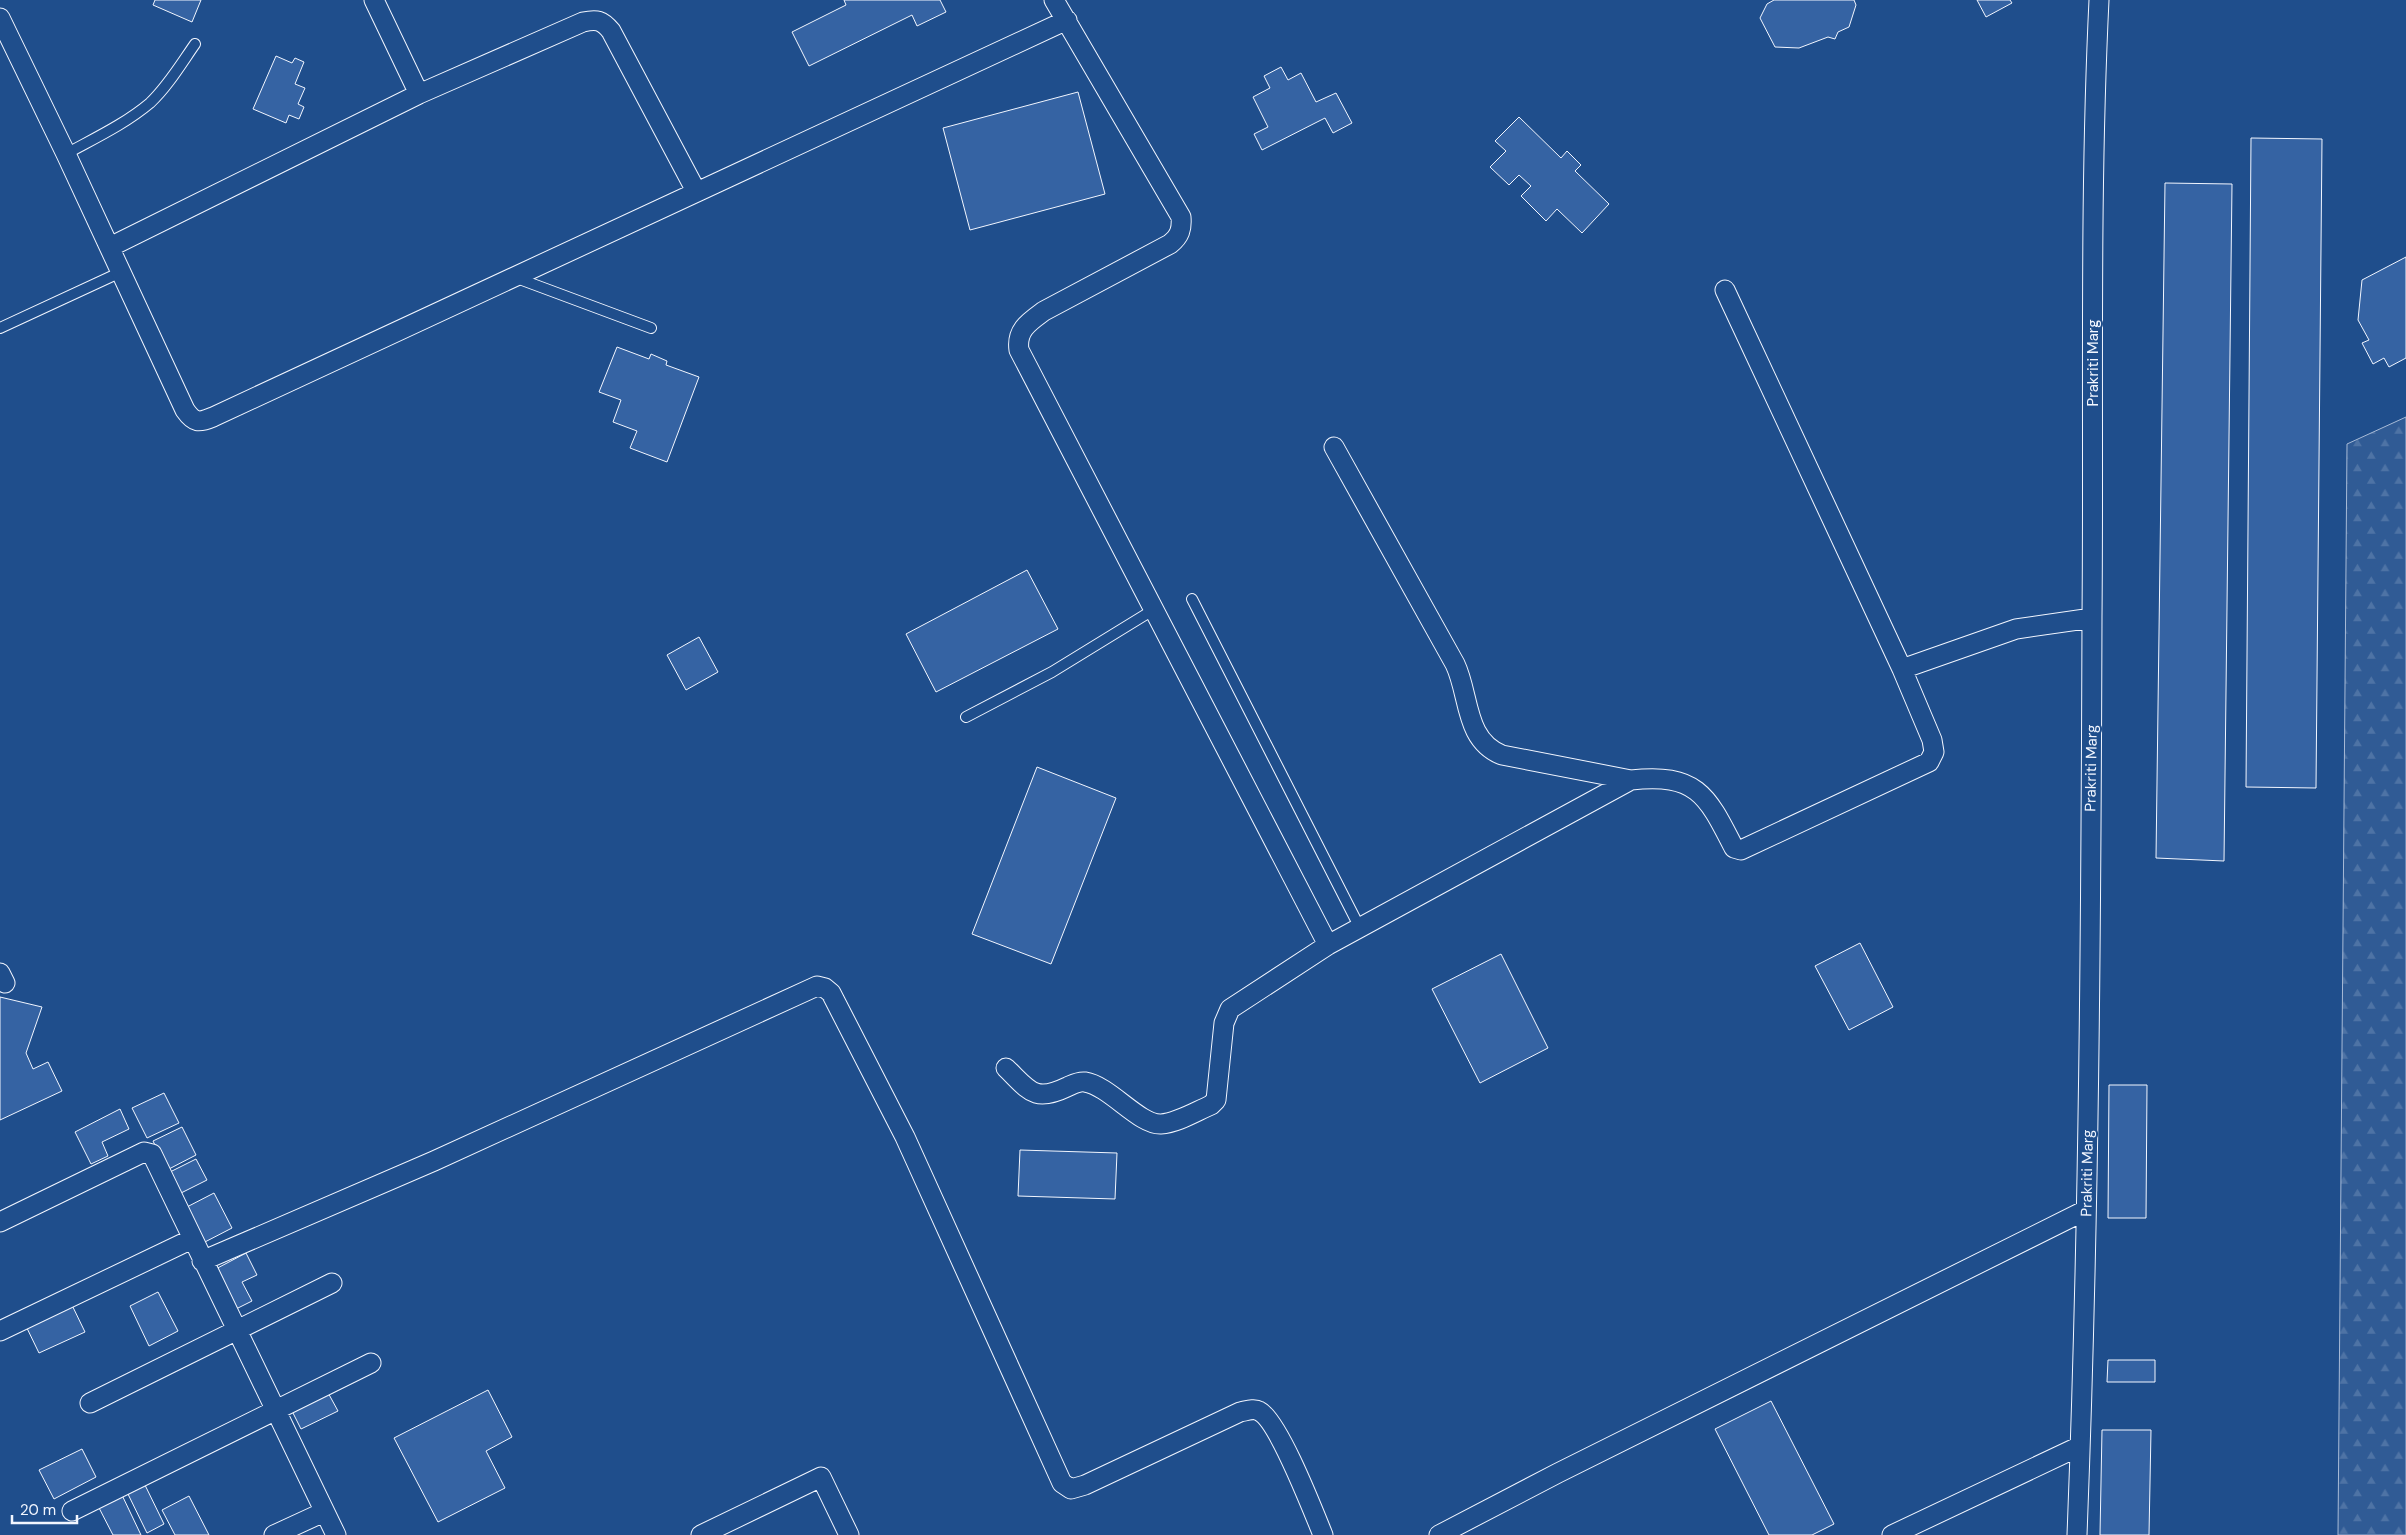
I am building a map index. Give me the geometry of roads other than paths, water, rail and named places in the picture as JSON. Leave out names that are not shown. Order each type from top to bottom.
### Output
[{"type":"street","points":[[374,0],[419,94]]},
{"type":"street","points":[[1054,0],[1181,217],[1181,232],[1170,244],[1044,312],[1026,324],[1019,334],[1019,350],[1328,945]]},
{"type":"street","name":"Prakriti Marg","points":[[2077,1535],[2086,1210],[2092,618],[2094,110],[2099,0]]},
{"type":"street","points":[[0,18],[110,247],[185,410],[193,421],[198,422],[213,417],[1067,20]]},
{"type":"street","points":[[110,247],[419,94],[583,22],[596,20],[601,21],[611,31],[696,191]]},
{"type":"street","points":[[1334,448],[1460,673],[1471,721],[1482,741],[1493,751],[1502,755],[1631,780],[1653,777],[1677,780],[1695,788],[1705,797],[1734,848],[1741,850],[1929,762],[1934,752],[1932,740],[1902,669],[1725,290]]},
{"type":"street","points":[[1902,669],[2016,629],[2092,618]]},
{"type":"street","points":[[1006,1068],[1032,1092],[1046,1096],[1075,1084],[1086,1083],[1103,1090],[1148,1121],[1158,1124],[1210,1106],[1216,1100],[1224,1023],[1230,1009],[1328,945],[1631,780]]},
{"type":"street","points":[[202,1261],[452,1152],[817,986],[822,986],[830,993],[905,1137],[1062,1483],[1071,1489],[1086,1485],[1240,1412],[1255,1410],[1264,1415],[1294,1467],[1323,1535]]},
{"type":"street","points":[[0,1222],[148,1152],[155,1158],[202,1261],[336,1535]]},
{"type":"street","points":[[1439,1535],[1558,1472],[2086,1210]]},
{"type":"street","points":[[0,1331],[192,1239]]},
{"type":"street","points":[[90,1403],[332,1283]]},
{"type":"street","points":[[72,1510],[371,1363]]},
{"type":"street","points":[[1892,1535],[2080,1446]]},
{"type":"street","points":[[701,1535],[820,1477],[849,1535]]},
{"type":"street","points":[[274,1535],[324,1512]]},
{"type":"lane","points":[[66,154],[125,121],[150,102],[168,83],[195,44]]},
{"type":"lane","points":[[0,328],[121,272]]},
{"type":"lane","points":[[513,277],[651,328]]},
{"type":"lane","points":[[1192,598],[1360,928]]},
{"type":"lane","points":[[966,717],[1052,672],[1153,610]]}]
